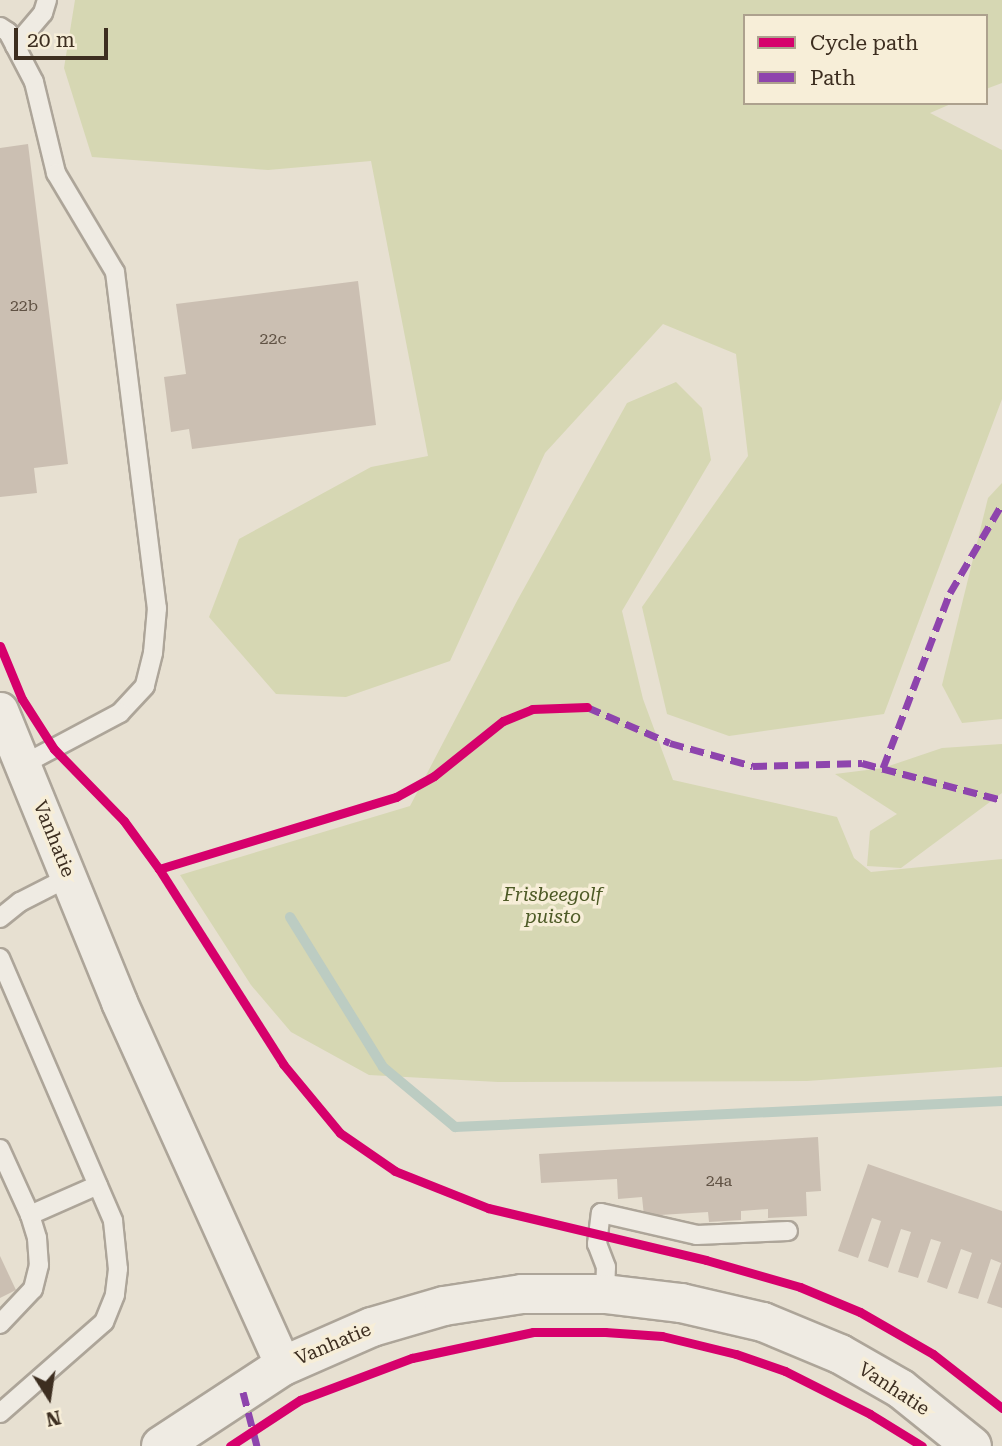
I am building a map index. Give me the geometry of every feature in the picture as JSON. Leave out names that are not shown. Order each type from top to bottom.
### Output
[{"type":"street","name":"Vanhatie","points":[[0,710],[119,1002],[283,1366],[372,1326],[444,1306],[522,1293],[605,1294],[681,1303],[775,1327],[840,1354],[901,1389],[972,1446]]},
{"type":"street","points":[[161,1446],[283,1366]]},
{"type":"lane","points":[[15,46],[43,13],[47,0]]},
{"type":"lane","points":[[0,27],[8,32],[34,82],[56,173],[116,272],[157,608],[153,653],[145,686],[120,713],[24,764]]},
{"type":"lane","points":[[0,918],[20,902],[69,877]]},
{"type":"lane","points":[[0,958],[113,1221],[118,1244],[115,1295],[104,1322],[0,1413]]},
{"type":"lane","points":[[0,1149],[7,1185],[30,1215],[37,1238],[39,1265],[33,1289],[0,1324]]},
{"type":"lane","points":[[30,1215],[97,1185]]},
{"type":"lane","points":[[605,1294],[606,1266],[597,1244],[601,1213],[697,1236],[788,1231]]},
{"type":"green space","points":[[75,0],[1002,0],[1002,83],[988,88],[988,14],[743,14],[743,105],[948,105],[930,113],[1002,150],[1002,399],[884,714],[729,736],[667,714],[642,607],[748,456],[736,354],[663,324],[545,453],[450,661],[346,697],[276,694],[209,617],[239,539],[371,467],[428,456],[371,161],[268,170],[92,157],[64,68]]},
{"type":"green space","name":"Frisbeegolf puisto","points":[[676,382],[702,408],[711,460],[622,611],[643,699],[673,780],[837,817],[854,858],[871,872],[1002,859],[1002,1067],[807,1081],[498,1082],[369,1075],[291,1032],[251,985],[180,875],[410,806],[517,601],[627,403]]},
{"type":"green space","points":[[1002,483],[1002,719],[962,723],[942,685],[988,498]]},
{"type":"green space","points":[[1002,744],[1002,793],[901,868],[867,866],[870,831],[897,814],[835,774],[883,768],[942,748]]},
{"type":"building","points":[[28,144],[68,464],[34,468],[37,493],[0,497],[0,148]]},
{"type":"building","points":[[358,281],[376,425],[192,449],[189,429],[171,432],[164,377],[186,374],[176,304]]},
{"type":"building","points":[[818,1137],[821,1191],[806,1192],[807,1216],[768,1218],[768,1209],[741,1211],[741,1220],[709,1222],[708,1212],[644,1216],[642,1197],[618,1199],[617,1179],[541,1183],[539,1154]]},
{"type":"building","points":[[868,1164],[1002,1211],[1002,1308],[987,1303],[1001,1263],[991,1259],[978,1299],[958,1293],[972,1253],[961,1249],[947,1289],[927,1282],[941,1242],[931,1239],[918,1278],[898,1272],[911,1232],[901,1229],[888,1268],[868,1261],[881,1221],[872,1218],[858,1258],[838,1251]]},
{"type":"building","points":[[0,1256],[16,1290],[0,1298]]},
{"type":"waterway","points":[[290,917],[383,1067],[455,1127],[1002,1101]]},
{"type":"marked path","points":[[883,768],[950,593],[1002,504]]},
{"type":"marked path","points":[[587,707],[670,743],[753,766],[862,763],[1002,800]]},
{"type":"marked path","points":[[243,1392],[257,1446]]},
{"type":"cycle path","points":[[0,646],[22,699],[54,749],[124,821],[159,869],[283,1064],[340,1133],[395,1171],[488,1208],[706,1260],[800,1287],[860,1312],[933,1354],[1002,1408]]},
{"type":"cycle path","points":[[159,869],[396,797],[434,776],[503,721],[532,709],[587,707]]},
{"type":"cycle path","points":[[230,1446],[300,1400],[412,1358],[533,1332],[605,1332],[662,1336],[736,1354],[785,1371],[870,1414],[922,1446]]}]
